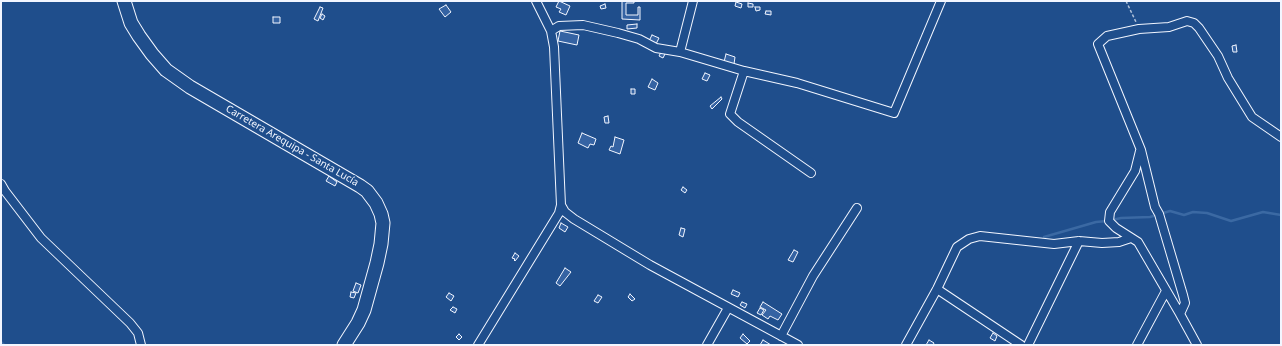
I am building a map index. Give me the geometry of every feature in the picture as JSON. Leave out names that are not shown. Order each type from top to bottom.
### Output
[{"type":"main road","name":"Carretera Arequipa - Santa Lucía","points":[[124,1],[131,23],[152,54],[166,70],[190,87],[360,186],[367,191],[376,203],[383,223],[377,263],[364,310],[358,323],[344,345]]},
{"type":"street","points":[[478,345],[559,213],[561,205],[554,48],[551,31],[536,1]]},
{"type":"street","points":[[680,52],[693,1]]},
{"type":"street","points":[[551,31],[558,26],[583,25],[639,39],[656,48],[680,52],[744,71],[798,83],[894,113],[941,1]]},
{"type":"street","points":[[1180,314],[1184,303],[1183,295],[1156,207],[1141,150],[1098,44],[1107,36],[1139,29],[1169,27],[1187,21],[1194,23],[1218,56],[1228,78],[1252,117],[1281,137]]},
{"type":"street","points":[[744,71],[730,114],[738,122],[811,173]]},
{"type":"street","points":[[1141,150],[1135,171],[1110,212],[1109,221],[1116,228],[1138,242],[1197,345]]},
{"type":"street","points":[[1,184],[42,238],[130,323],[138,333],[141,345]]},
{"type":"street","points":[[561,205],[565,212],[574,219],[650,265],[798,345]]},
{"type":"street","points":[[781,336],[813,276],[857,208]]},
{"type":"street","points":[[906,345],[937,289],[957,247],[969,239],[980,236],[1054,244],[1079,241],[1102,243],[1119,242],[1131,238]]},
{"type":"street","points":[[1028,345],[1079,241]]},
{"type":"street","points":[[937,289],[1021,345]]},
{"type":"street","points":[[1137,345],[1166,291]]},
{"type":"street","points":[[707,345],[728,308]]},
{"type":"path","points":[[1126,1],[1139,29]]},
{"type":"building","points":[[559,1],[570,6],[566,15],[559,12],[561,9],[556,7]]},
{"type":"building","points":[[622,1],[634,1],[634,3],[626,3],[626,15],[638,15],[638,7],[640,7],[640,20],[622,19]]},
{"type":"building","points":[[736,2],[742,4],[741,8],[735,6]]},
{"type":"building","points":[[748,3],[753,4],[753,7],[748,7]]},
{"type":"building","points":[[605,4],[606,8],[601,9],[600,6]]},
{"type":"building","points":[[446,5],[451,12],[445,17],[439,9]]},
{"type":"building","points":[[320,7],[323,8],[318,21],[314,19]]},
{"type":"building","points":[[755,7],[760,7],[760,10],[756,11]]},
{"type":"building","points":[[766,11],[771,11],[771,15],[765,14]]},
{"type":"building","points":[[322,14],[325,16],[323,20],[320,18]]},
{"type":"building","points":[[273,17],[280,17],[280,23],[273,23]]},
{"type":"building","points":[[637,24],[637,28],[627,29],[627,25]]},
{"type":"building","points":[[560,31],[579,35],[577,45],[558,41]]},
{"type":"building","points":[[652,35],[659,38],[656,44],[649,41]]},
{"type":"building","points":[[1236,45],[1237,52],[1233,52],[1232,46]]},
{"type":"building","points":[[661,52],[665,54],[663,58],[659,56]]},
{"type":"building","points":[[726,54],[735,57],[734,64],[724,62]]},
{"type":"building","points":[[705,73],[710,75],[707,81],[702,79]]},
{"type":"building","points":[[652,79],[658,83],[655,90],[648,87]]},
{"type":"building","points":[[631,89],[635,89],[635,94],[631,94]]},
{"type":"building","points":[[721,97],[722,99],[712,109],[710,106]]},
{"type":"building","points":[[608,116],[609,123],[605,123],[604,117]]},
{"type":"building","points":[[582,133],[596,139],[594,145],[590,144],[588,148],[578,143]]},
{"type":"building","points":[[615,137],[624,140],[620,154],[609,150],[611,146],[613,147]]},
{"type":"building","points":[[329,176],[337,182],[335,186],[326,181]]},
{"type":"building","points":[[683,187],[687,190],[685,193],[681,190]]},
{"type":"building","points":[[561,223],[568,227],[565,232],[559,228]]},
{"type":"building","points":[[681,228],[685,229],[683,237],[679,235]]},
{"type":"building","points":[[794,250],[798,252],[793,262],[788,260]]},
{"type":"building","points":[[515,253],[519,256],[515,261],[515,259],[512,258]]},
{"type":"building","points":[[565,268],[571,272],[560,286],[556,283]]},
{"type":"building","points":[[356,283],[361,285],[358,293],[353,291]]},
{"type":"building","points":[[733,290],[740,293],[738,297],[731,294]]},
{"type":"building","points":[[351,292],[356,293],[354,298],[350,297]]},
{"type":"building","points":[[449,293],[454,296],[451,301],[446,297]]},
{"type":"building","points":[[630,294],[635,299],[632,301],[628,297]]},
{"type":"building","points":[[598,295],[602,297],[598,303],[594,301]]},
{"type":"building","points":[[742,302],[747,304],[745,308],[740,305]]},
{"type":"building","points":[[763,302],[782,314],[778,320],[770,316],[768,319],[762,315],[766,310],[760,307]]},
{"type":"building","points":[[453,307],[457,309],[455,313],[450,310]]},
{"type":"building","points":[[760,308],[764,310],[761,315],[757,313]]},
{"type":"building","points":[[993,333],[997,336],[995,341],[990,338]]},
{"type":"building","points":[[459,334],[462,337],[459,340],[456,337]]},
{"type":"building","points":[[743,334],[750,341],[747,344],[740,338]]},
{"type":"building","points":[[763,340],[771,345],[760,345]]},
{"type":"building","points":[[929,340],[934,343],[933,345],[926,345]]},
{"type":"waterway","points":[[1112,220],[1121,218],[1150,217],[1170,211],[1184,215],[1193,212],[1207,213],[1231,221],[1263,212],[1281,215]]},
{"type":"waterway","points":[[1044,237],[1096,222],[1107,221]]},
{"type":"waterway","points":[[1,342],[4,345]]}]
